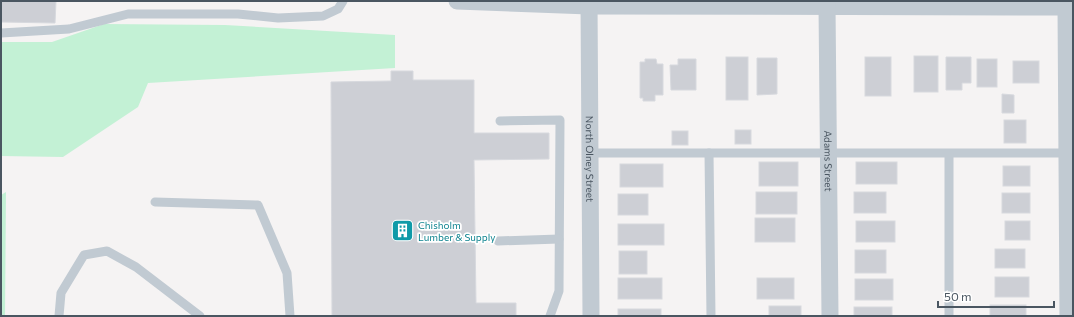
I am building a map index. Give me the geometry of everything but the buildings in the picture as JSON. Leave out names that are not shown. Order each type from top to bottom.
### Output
[{"type":"street","points":[[457,1],[827,6],[1069,7],[1070,153],[1068,316]]},
{"type":"street","name":"North Olney Street","points":[[589,3],[590,316]]},
{"type":"street","name":"Adams Street","points":[[827,6],[830,316]]},
{"type":"lane","points":[[1,33],[69,28],[128,14],[238,14],[278,18],[323,16],[338,9],[343,1]]},
{"type":"lane","points":[[500,121],[560,120],[559,291],[550,316]]},
{"type":"lane","points":[[590,153],[1070,153]]},
{"type":"lane","points":[[709,153],[711,316]]},
{"type":"lane","points":[[949,316],[950,154]]},
{"type":"lane","points":[[155,202],[258,205],[287,273],[290,316]]},
{"type":"lane","points":[[498,241],[559,239]]},
{"type":"lane","points":[[59,316],[61,293],[84,255],[107,251],[136,267],[200,316]]},
{"type":"green space","points":[[104,24],[225,25],[395,35],[395,68],[148,83],[138,107],[63,157],[1,156],[1,42],[52,42]]},
{"type":"green space","points":[[6,192],[5,316],[1,316],[1,195]]},
{"type":"place","name":"Chisholm Lumber & Supply","points":[[403,231]]}]
